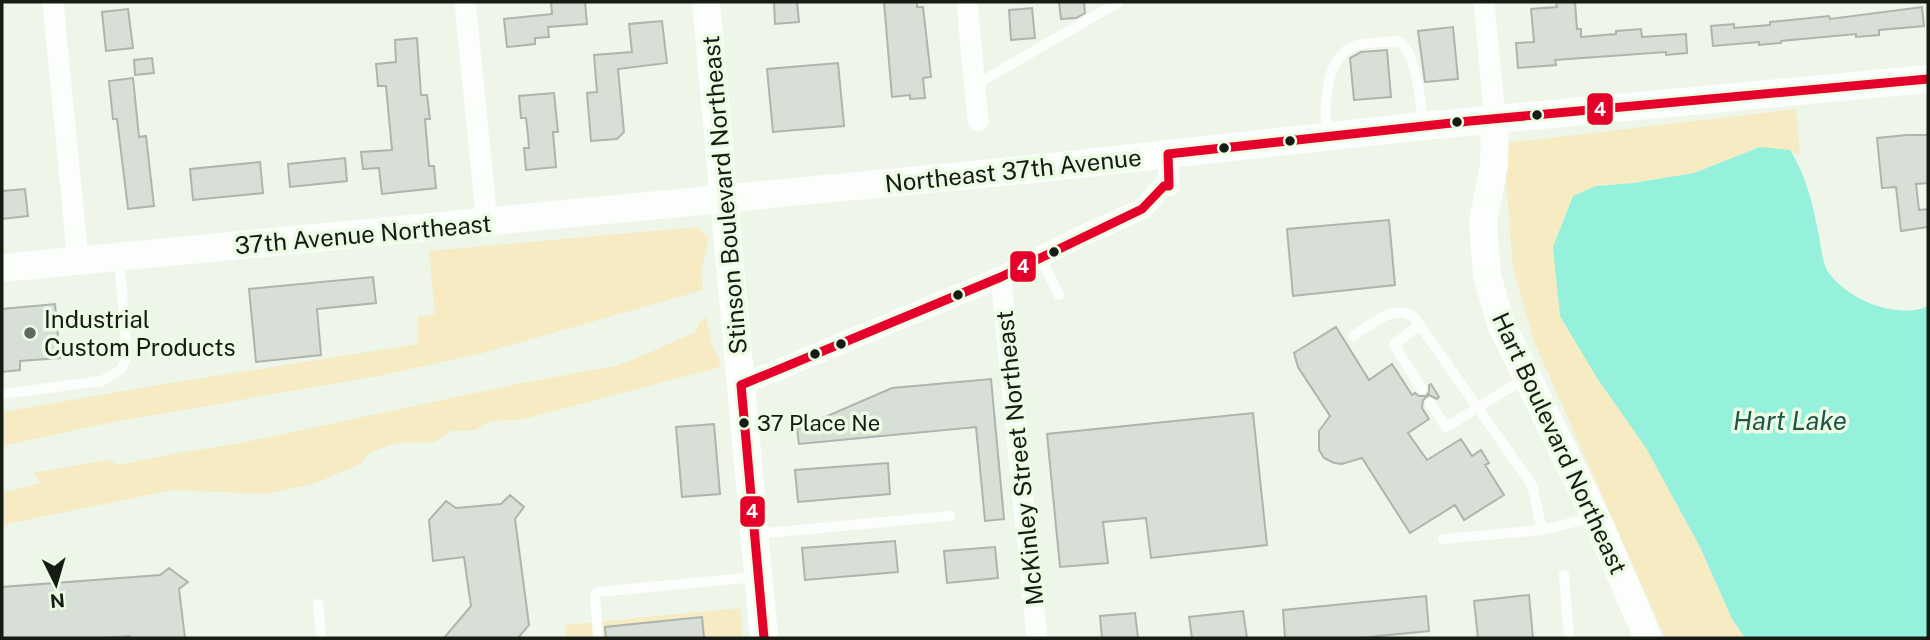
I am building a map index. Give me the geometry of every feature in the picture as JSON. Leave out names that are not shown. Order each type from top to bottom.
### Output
[{"type":"street","points":[[53,2],[78,261]]},
{"type":"street","points":[[465,2],[487,223]]},
{"type":"street","name":"Stinson Boulevard Northeast","points":[[706,2],[764,638]]},
{"type":"street","points":[[967,2],[978,121]]},
{"type":"street","points":[[1484,2],[1495,120]]},
{"type":"street","name":"Northeast 37th Avenue","points":[[724,198],[1023,170],[1423,126],[1928,79]]},
{"type":"street","name":"Hart Boulevard Northeast","points":[[1495,120],[1494,165],[1483,223],[1488,275],[1502,324],[1595,517],[1648,638]]},
{"type":"street","points":[[741,385],[1001,277],[1142,209],[1164,186],[1169,186],[1168,154]]},
{"type":"street","name":"37th Avenue Northeast","points":[[2,268],[724,198]]},
{"type":"street","name":"McKinley Street Northeast","points":[[1001,277],[1037,638]]},
{"type":"lane","points":[[975,85],[1099,8],[1119,2]]},
{"type":"lane","points":[[1327,136],[1325,116],[1332,73],[1337,61],[1357,45],[1398,41],[1404,44],[1411,58],[1423,126]]},
{"type":"lane","points":[[2,394],[102,381],[122,369],[127,354],[119,257]]},
{"type":"lane","points":[[1040,257],[1059,295]]},
{"type":"lane","points":[[1353,336],[1394,311],[1406,312],[1419,325],[1532,485],[1542,530]]},
{"type":"lane","points":[[1419,325],[1394,345],[1422,389]]},
{"type":"lane","points":[[1430,403],[1446,427],[1527,377]]},
{"type":"lane","points":[[755,534],[950,516]]},
{"type":"lane","points":[[1443,539],[1542,530],[1595,517]]},
{"type":"lane","points":[[1564,575],[1569,638]]},
{"type":"lane","points":[[598,638],[595,595],[598,592],[759,577]]},
{"type":"lane","points":[[318,604],[321,638]]},
{"type":"shaded area","points":[[1796,109],[1800,154],[1760,147],[1694,173],[1596,186],[1646,448],[1700,547],[1732,619],[1746,638],[1665,638],[1534,341],[1513,268],[1506,143]]},
{"type":"shaded area","points":[[697,227],[708,238],[701,272],[703,290],[479,354],[383,375],[108,423],[2,446],[2,412],[418,344],[418,317],[435,314],[429,251]]},
{"type":"shaded area","points":[[706,317],[712,347],[719,358],[720,367],[520,420],[490,421],[475,430],[451,431],[434,442],[397,443],[371,452],[362,463],[313,484],[265,494],[172,490],[2,525],[2,493],[41,483],[33,473],[108,460],[119,465],[241,443],[522,383],[615,366],[695,332],[701,320]]},
{"type":"shaded area","points":[[740,608],[743,638],[566,638],[565,625]]},
{"type":"water","name":"Hart Lake","points":[[1760,147],[1790,150],[1796,160],[1812,203],[1825,264],[1835,281],[1858,297],[1881,307],[1905,311],[1928,306],[1928,638],[1745,638],[1732,619],[1700,547],[1646,448],[1597,378],[1560,316],[1553,247],[1573,196],[1596,186],[1694,173]]},
{"type":"building","points":[[551,2],[585,2],[587,24],[548,27],[549,37],[535,38],[535,44],[507,47],[504,19],[552,14]]},
{"type":"building","points":[[774,2],[797,2],[799,22],[775,24]]},
{"type":"building","points":[[884,2],[917,2],[917,7],[923,7],[931,77],[923,78],[925,98],[910,99],[910,95],[892,97]]},
{"type":"building","points":[[1059,2],[1084,2],[1085,13],[1076,18],[1061,19]]},
{"type":"building","points":[[1556,2],[1575,2],[1577,29],[1581,29],[1581,37],[1641,29],[1642,37],[1686,34],[1687,53],[1666,55],[1666,52],[1555,60],[1556,65],[1518,68],[1516,43],[1534,42],[1531,9],[1557,7]]},
{"type":"building","points":[[1922,7],[1924,26],[1879,30],[1879,35],[1856,37],[1856,34],[1759,45],[1759,42],[1713,46],[1711,26],[1734,24],[1734,28],[1770,25],[1770,22],[1829,16],[1830,19]]},
{"type":"building","points":[[1032,8],[1035,38],[1011,40],[1009,10]]},
{"type":"building","points":[[128,9],[133,48],[106,51],[102,12]]},
{"type":"building","points":[[662,21],[667,63],[618,69],[624,132],[617,139],[591,141],[587,93],[597,92],[594,55],[632,52],[629,24]]},
{"type":"building","points":[[1453,27],[1458,79],[1425,82],[1418,31]]},
{"type":"building","points":[[417,38],[421,95],[427,95],[430,119],[425,119],[429,166],[434,166],[436,188],[382,194],[379,168],[363,169],[361,152],[392,150],[386,86],[378,86],[376,64],[396,62],[395,40]]},
{"type":"building","points":[[1387,50],[1391,97],[1354,100],[1350,58],[1361,52]]},
{"type":"building","points":[[152,58],[154,73],[135,75],[134,60]]},
{"type":"building","points":[[838,63],[844,126],[773,132],[767,69]]},
{"type":"building","points":[[133,78],[139,137],[146,136],[154,206],[128,209],[117,119],[113,119],[109,81]]},
{"type":"building","points":[[554,93],[558,132],[553,132],[556,167],[526,170],[524,148],[529,148],[528,135],[526,118],[521,118],[519,96]]},
{"type":"building","points":[[1928,135],[1928,183],[1916,184],[1919,210],[1928,209],[1928,227],[1901,231],[1896,187],[1882,188],[1877,138]]},
{"type":"building","points":[[345,158],[347,181],[290,187],[288,164]]},
{"type":"building","points":[[260,162],[263,193],[193,200],[190,169]]},
{"type":"building","points":[[25,189],[28,216],[2,219],[2,191]]},
{"type":"building","points":[[1389,220],[1395,285],[1293,296],[1287,229]]},
{"type":"building","points":[[373,277],[376,303],[317,309],[321,355],[256,362],[249,289]]},
{"type":"building","name":"Industrial Custom Products","points":[[55,304],[60,358],[20,361],[20,370],[2,372],[2,309]]},
{"type":"building","points":[[1336,327],[1369,380],[1392,364],[1412,395],[1415,393],[1426,396],[1431,384],[1439,397],[1437,399],[1429,395],[1423,400],[1422,408],[1429,419],[1408,433],[1427,460],[1461,439],[1472,456],[1481,450],[1489,463],[1485,465],[1504,495],[1464,520],[1455,505],[1410,533],[1362,458],[1342,464],[1324,458],[1319,450],[1319,431],[1330,416],[1298,367],[1294,353]]},
{"type":"building","points":[[991,379],[1004,519],[985,521],[976,427],[799,444],[797,429],[892,388]]},
{"type":"building","points":[[1253,413],[1267,545],[1151,558],[1146,518],[1103,522],[1108,563],[1060,567],[1047,434]]},
{"type":"building","points":[[714,424],[720,494],[682,497],[676,427]]},
{"type":"building","points":[[888,463],[890,494],[798,502],[795,470]]},
{"type":"building","points":[[510,495],[524,507],[515,519],[529,625],[518,638],[444,638],[471,606],[464,557],[433,561],[429,520],[446,501],[456,508],[501,504]]},
{"type":"building","points":[[895,541],[898,572],[805,580],[802,548]]},
{"type":"building","points":[[995,547],[998,578],[947,583],[944,551]]},
{"type":"building","points":[[169,568],[188,582],[179,589],[185,638],[2,638],[2,587],[160,575]]},
{"type":"building","points":[[1529,595],[1533,638],[1478,638],[1474,601]]},
{"type":"building","points":[[1426,596],[1429,631],[1359,638],[1285,638],[1283,610]]},
{"type":"building","points":[[1243,611],[1247,638],[1192,638],[1189,617]]},
{"type":"building","points":[[1135,613],[1138,638],[1102,638],[1100,616]]},
{"type":"building","points":[[702,617],[704,638],[606,638],[605,627]]},
{"type":"transit line","name":"4","points":[[1168,154],[1470,121],[1928,79]]},
{"type":"transit line","name":"4","points":[[741,385],[1001,277],[1142,209],[1164,186],[1169,186],[1168,154]]},
{"type":"transit line","name":"4","points":[[741,385],[764,638]]},
{"type":"place","name":"Industrial Custom Products","points":[[30,333]]},
{"type":"place","name":"37 Place Ne","points":[[744,423]]}]
